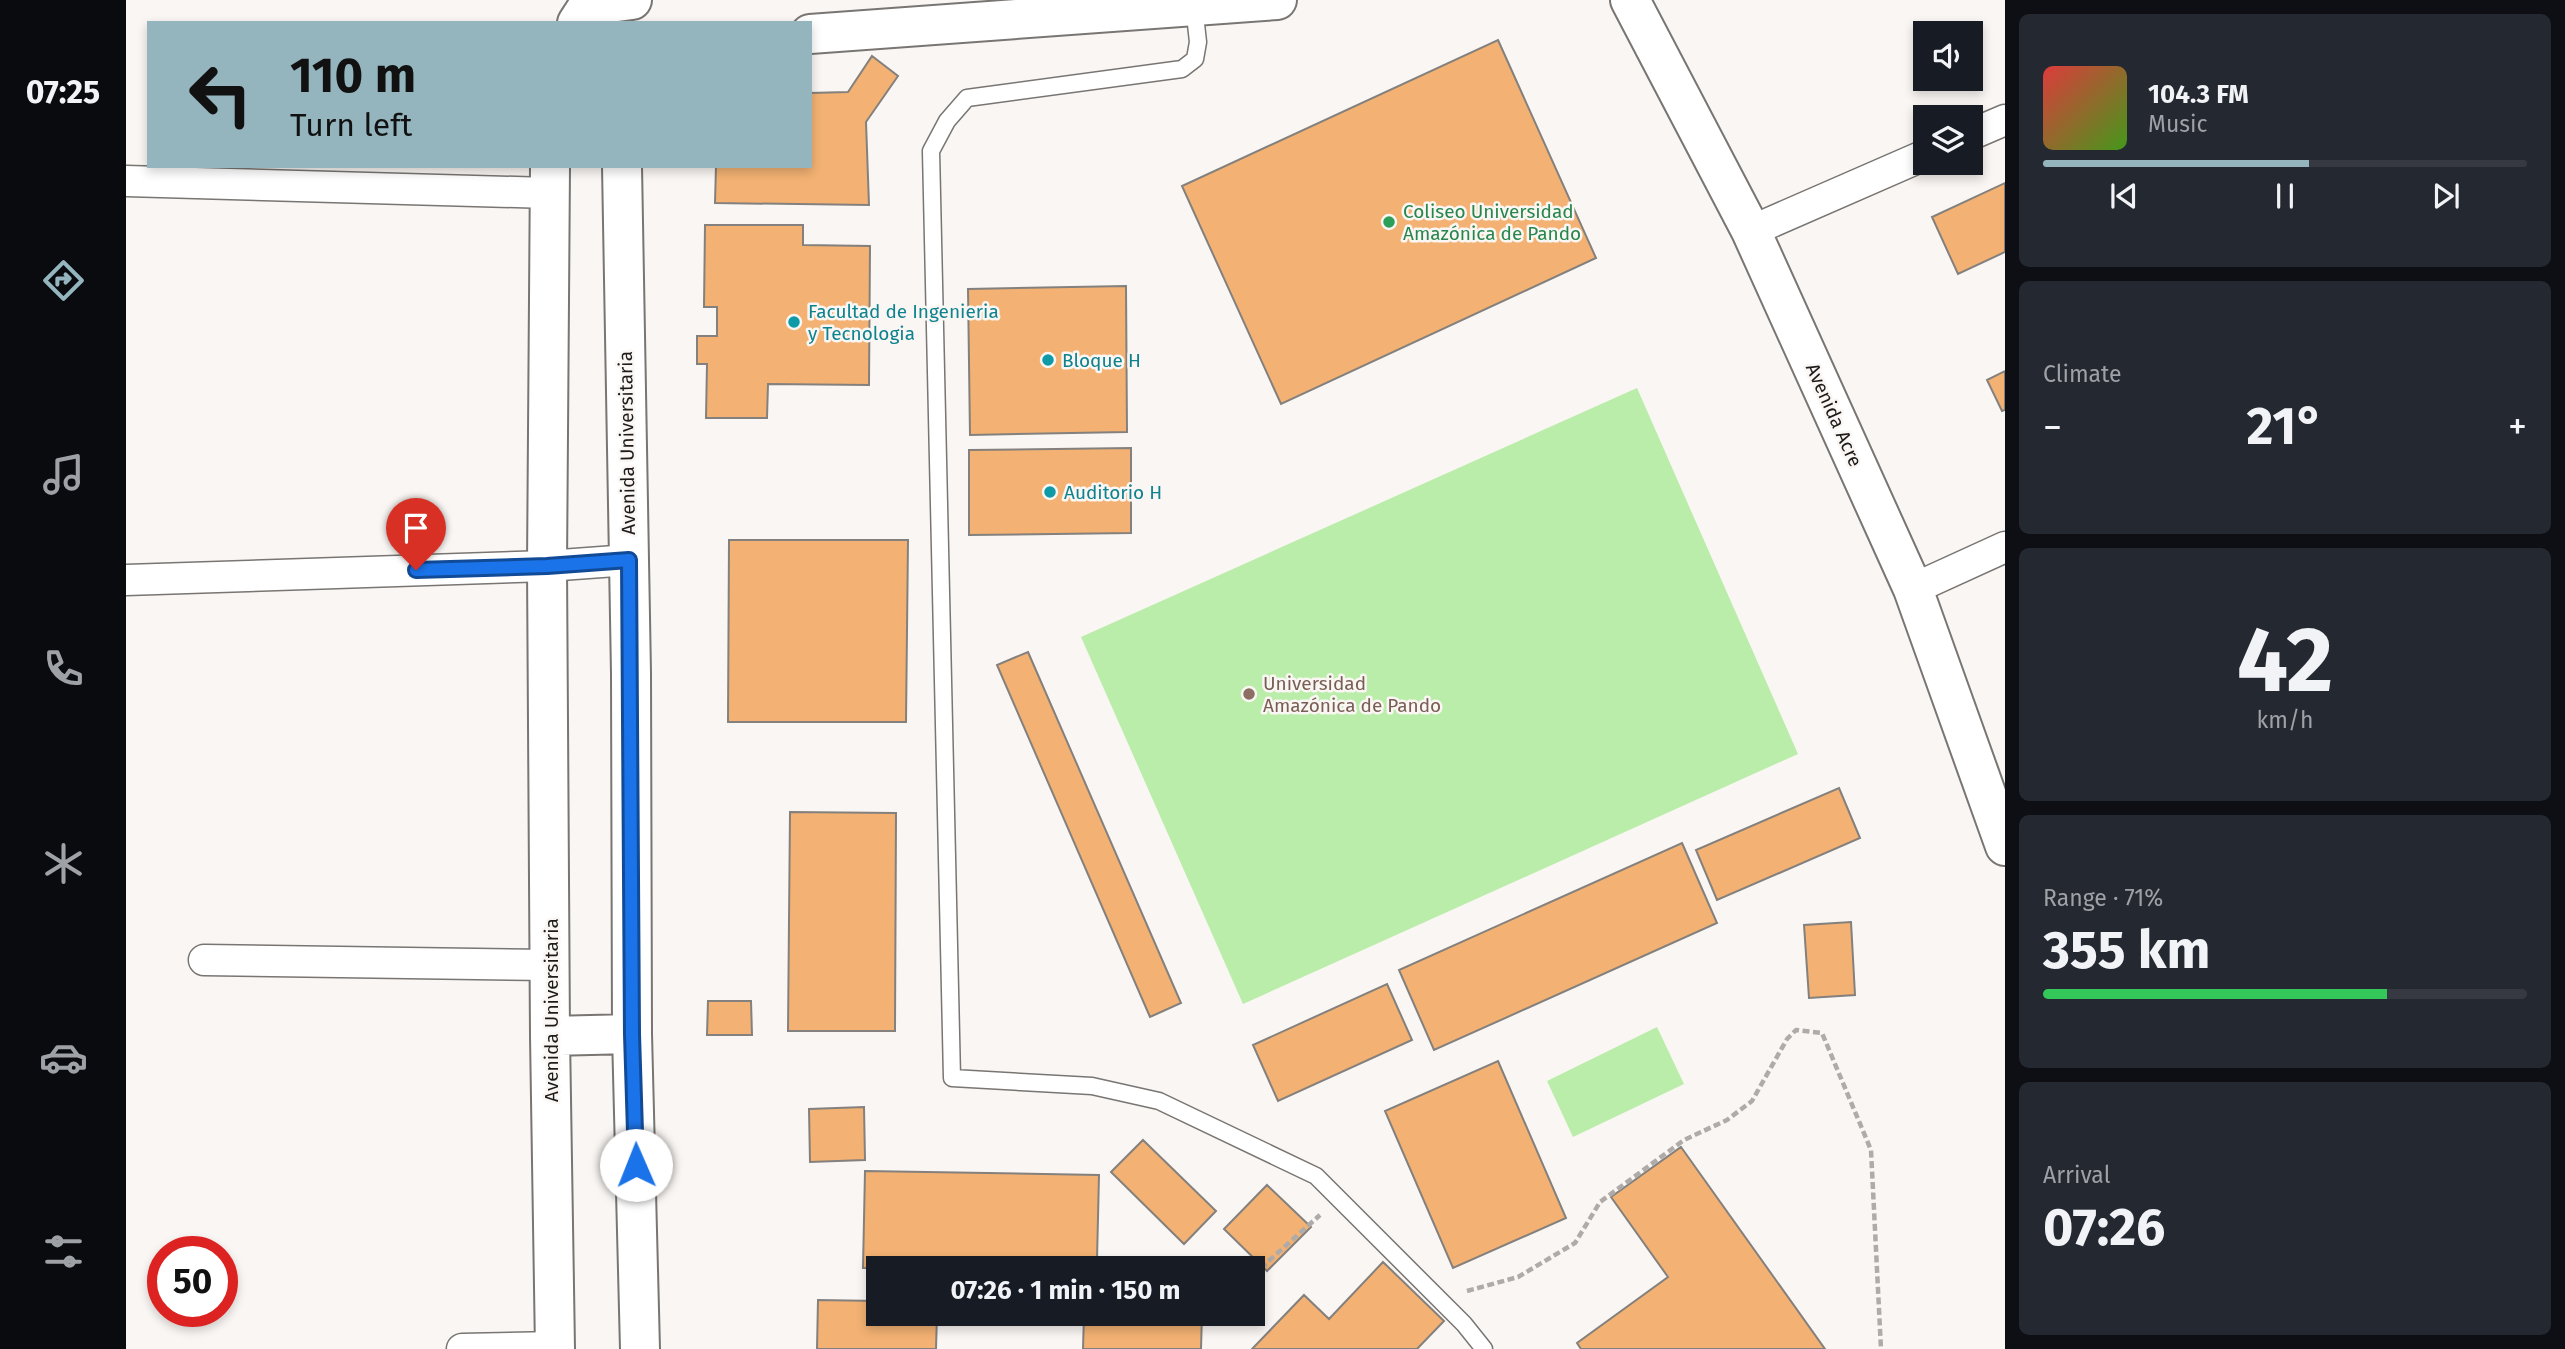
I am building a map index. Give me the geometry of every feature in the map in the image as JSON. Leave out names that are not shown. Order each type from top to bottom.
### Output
[{"type":"main road","points":[[588,13],[632,0]]},
{"type":"main road","points":[[812,34],[980,11],[1277,0]]},
{"type":"main road","name":"Avenida Acre","points":[[1630,0],[1751,231],[1913,589],[2005,846]]},
{"type":"main road","name":"Avenida Universitaria","points":[[622,168],[629,560],[632,1034],[640,1349]]},
{"type":"main road","name":"Avenida Universitaria","points":[[549,180],[547,566],[555,1348]]},
{"type":"main road","points":[[550,1035],[632,1034]]},
{"type":"street","points":[[1983,129],[2005,120]]},
{"type":"street","points":[[1751,231],[1913,160]]},
{"type":"street","points":[[126,181],[549,180]]},
{"type":"street","points":[[1913,589],[2005,547]]},
{"type":"street","points":[[126,580],[547,566],[629,560]]},
{"type":"street","points":[[204,960],[550,965]]},
{"type":"street","points":[[462,1349],[555,1348]]},
{"type":"lane","points":[[1194,4],[1198,43],[1195,59],[1182,69],[967,99],[947,121],[931,151],[952,1078],[1093,1086],[1159,1101],[1316,1176],[1439,1299],[1484,1349]]},
{"type":"path","points":[[1439,1299],[1518,1277],[1575,1243],[1600,1202],[1684,1140],[1727,1120],[1752,1101],[1787,1039],[1796,1030],[1822,1033],[1871,1150],[1881,1349]]},
{"type":"path","points":[[1265,1264],[1339,1198]]},
{"type":"green space","points":[[1637,388],[1798,754],[1243,1004],[1081,637]]},
{"type":"green space","points":[[1657,1027],[1684,1084],[1573,1137],[1547,1081]]},
{"type":"building","name":"Coliseo Universidad Amazónica de Pando","points":[[1498,40],[1596,258],[1281,404],[1182,186]]},
{"type":"building","points":[[872,56],[898,76],[866,122],[869,205],[715,203],[716,168],[812,168],[812,93],[848,92]]},
{"type":"building","points":[[2005,183],[2005,252],[1958,274],[1932,217]]},
{"type":"building","name":"Facultad de Ingenieria y Tecnologia","points":[[705,225],[803,225],[803,245],[870,246],[869,385],[768,384],[767,418],[706,418],[707,364],[697,364],[697,336],[717,336],[717,307],[704,307]]},
{"type":"building","name":"Bloque H","points":[[1126,286],[1127,432],[970,435],[968,289]]},
{"type":"building","points":[[2005,371],[2005,410],[2002,411],[1987,380]]},
{"type":"building","name":"Auditorio H","points":[[1131,448],[1131,533],[969,535],[969,450]]},
{"type":"building","points":[[729,540],[908,540],[906,722],[728,722]]},
{"type":"building","points":[[1028,652],[1181,1003],[1150,1017],[997,665]]},
{"type":"building","points":[[1839,788],[1860,838],[1717,900],[1696,850]]},
{"type":"building","points":[[790,812],[896,813],[895,1031],[788,1031]]},
{"type":"building","points":[[1682,843],[1717,923],[1434,1050],[1399,970]]},
{"type":"building","points":[[1851,922],[1855,995],[1809,998],[1804,925]]},
{"type":"building","points":[[1387,984],[1412,1040],[1278,1101],[1253,1045]]},
{"type":"building","points":[[708,1001],[751,1001],[752,1035],[707,1035]]},
{"type":"building","points":[[1498,1061],[1566,1218],[1453,1268],[1385,1111]]},
{"type":"building","points":[[864,1107],[865,1160],[810,1162],[809,1109]]},
{"type":"building","points":[[1143,1140],[1216,1211],[1184,1244],[1111,1172]]},
{"type":"building","points":[[1681,1147],[1825,1349],[1581,1349],[1577,1343],[1668,1277],[1611,1197]]},
{"type":"building","points":[[865,1171],[1099,1175],[1097,1256],[866,1256],[866,1268],[863,1268]]},
{"type":"building","points":[[1267,1185],[1311,1227],[1267,1271],[1265,1256],[1252,1256],[1224,1229]]},
{"type":"building","points":[[1383,1262],[1444,1321],[1417,1349],[1252,1349],[1304,1295],[1329,1319]]},
{"type":"building","points":[[818,1300],[866,1301],[866,1326],[937,1326],[936,1349],[817,1349]]},
{"type":"building","points":[[1084,1326],[1202,1326],[1201,1349],[1083,1349]]},
{"type":"place","name":"Coliseo Universidad Amazónica de Pando","points":[[1389,222]]},
{"type":"place","name":"Facultad de Ingenieria y Tecnologia","points":[[794,322]]},
{"type":"place","name":"Bloque H","points":[[1048,360]]},
{"type":"place","name":"Auditorio H","points":[[1050,492]]},
{"type":"place","name":"Universidad Amazónica de Pando","points":[[1249,694]]},
{"type":"route","points":[[416,570],[547,566],[629,560],[632,1034],[636,1165]]}]
